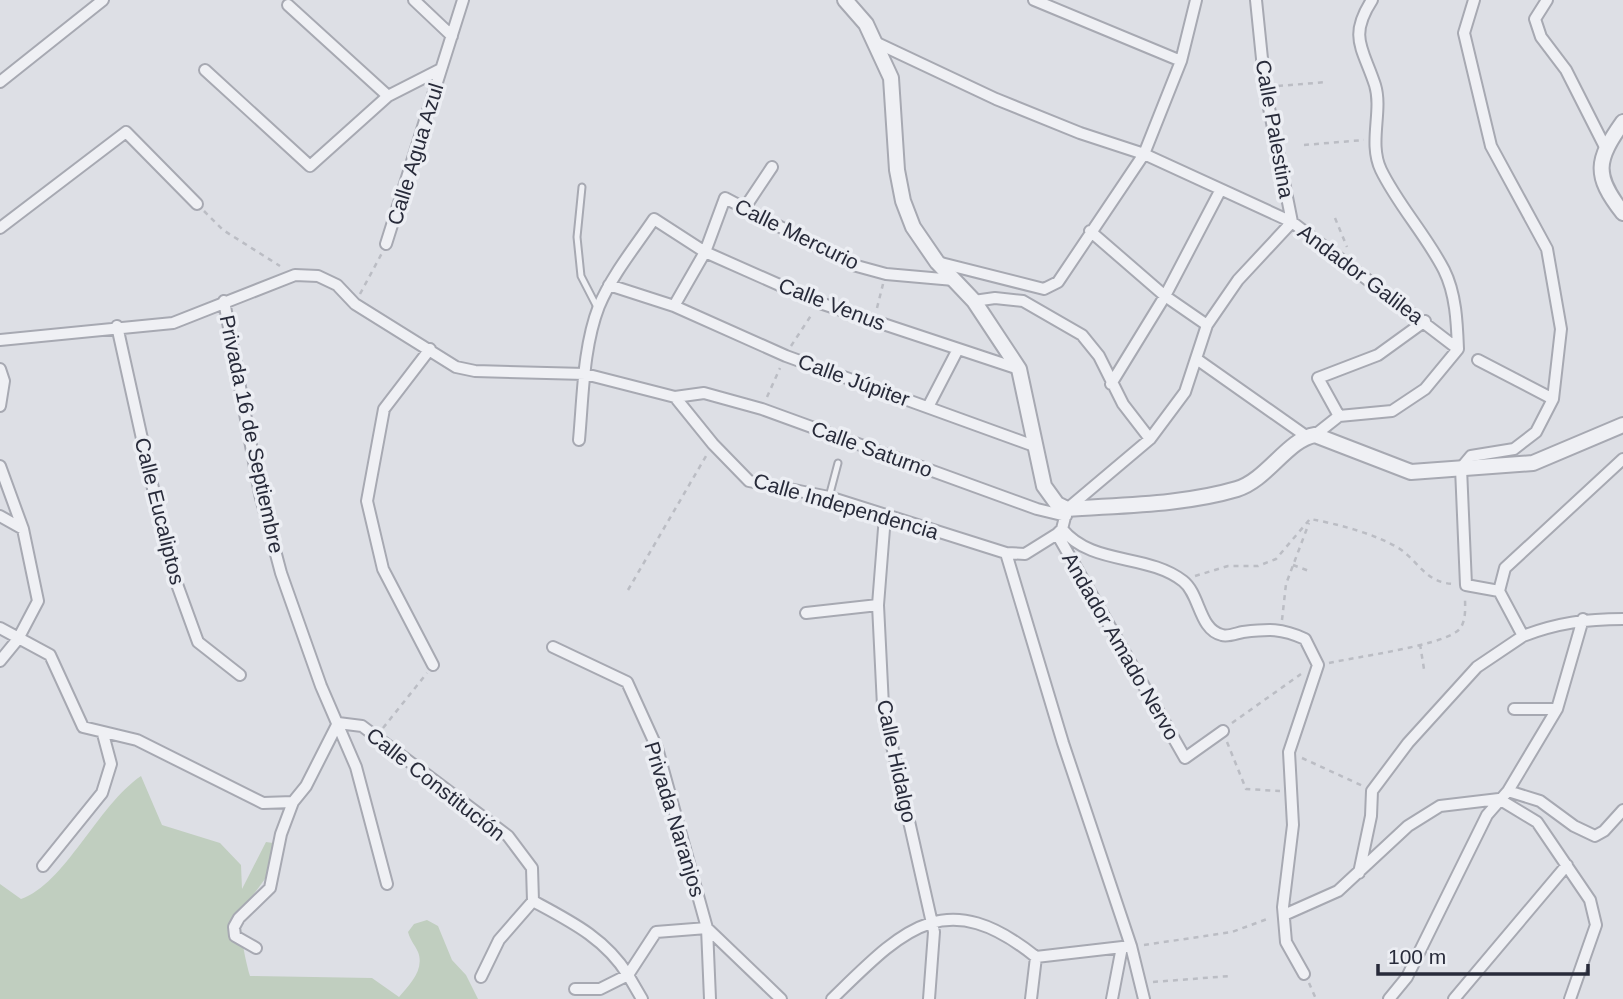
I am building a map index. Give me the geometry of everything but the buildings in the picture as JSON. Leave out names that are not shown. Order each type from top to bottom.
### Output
[{"type":"street","points":[[0,82],[103,0]]},
{"type":"street","points":[[414,0],[453,36]]},
{"type":"street","name":"Calle Agua Azul","points":[[387,244],[463,0]]},
{"type":"street","points":[[845,0],[866,24],[891,78],[897,170],[903,201],[914,227],[937,262],[974,301],[1019,369],[1044,486],[1066,512]]},
{"type":"street","points":[[1034,0],[1181,61]]},
{"type":"street","points":[[937,262],[1044,289],[1058,282],[1144,154],[1181,61],[1196,0]]},
{"type":"street","name":"Calle Palestina","points":[[1066,512],[1150,439],[1185,392],[1198,360],[1207,325],[1238,280],[1292,222],[1265,88],[1256,0]]},
{"type":"street","points":[[1066,512],[1160,502],[1239,489],[1265,473],[1310,435],[1339,416],[1392,411],[1425,389],[1458,349],[1457,314],[1445,272],[1380,168],[1375,138],[1376,88],[1360,50],[1357,28],[1371,0]]},
{"type":"street","points":[[1474,0],[1464,33],[1491,146],[1547,249],[1561,330],[1553,399],[1536,432],[1514,449],[1471,456],[1461,468],[1465,584],[1499,591]]},
{"type":"street","points":[[1547,0],[1535,19],[1541,37],[1566,70],[1605,147]]},
{"type":"street","points":[[288,5],[388,96]]},
{"type":"street","name":"Andador Galilea","points":[[875,42],[1008,104],[1080,133],[1144,154],[1292,222],[1425,321],[1458,349]]},
{"type":"street","points":[[205,69],[310,166],[388,96],[441,69]]},
{"type":"street","points":[[1623,122],[1605,147],[1600,167],[1612,200],[1623,213]]},
{"type":"street","points":[[0,228],[126,132],[197,204]]},
{"type":"street","points":[[744,209],[772,167]]},
{"type":"street","points":[[1111,384],[1165,296],[1220,191]]},
{"type":"street","name":"Calle Mercurio","points":[[705,252],[724,198],[853,265],[886,274],[954,280]]},
{"type":"street","name":"Calle Venus","points":[[609,285],[654,219],[705,252],[820,303],[957,351],[1019,369]]},
{"type":"street","points":[[1090,231],[1165,296],[1207,325]]},
{"type":"street","points":[[674,306],[705,252]]},
{"type":"street","points":[[0,340],[117,326],[173,323],[295,275],[318,276],[337,285],[355,304],[456,367],[475,371],[585,374],[676,397]]},
{"type":"street","points":[[579,440],[585,374],[598,309],[609,285]]},
{"type":"street","name":"Calle Júpiter","points":[[609,285],[674,306],[786,356],[1037,447]]},
{"type":"street","points":[[974,301],[995,298],[1023,301],[1053,315],[1082,335],[1099,356],[1111,384],[1150,439]]},
{"type":"street","name":"Privada 16 de Septiembre","points":[[224,301],[260,494],[281,573],[321,686],[356,767],[387,884]]},
{"type":"street","points":[[1339,416],[1318,377],[1378,355],[1425,321]]},
{"type":"street","name":"Calle Eucaliptos","points":[[117,326],[170,565],[198,642],[240,675]]},
{"type":"street","points":[[430,349],[384,409],[367,501],[383,569],[433,665]]},
{"type":"street","points":[[928,407],[957,351]]},
{"type":"street","points":[[1198,360],[1310,435],[1411,472],[1533,463],[1623,425]]},
{"type":"street","points":[[1478,360],[1553,399]]},
{"type":"street","points":[[0,369],[4,381],[0,406]]},
{"type":"street","name":"Calle Saturno","points":[[676,397],[704,393],[762,409],[1037,509],[1066,512]]},
{"type":"street","name":"Calle Independencia","points":[[676,397],[713,444],[749,481],[829,497],[1006,553]]},
{"type":"street","points":[[1523,636],[1499,591],[1505,568],[1623,459]]},
{"type":"street","points":[[0,466],[23,529],[38,601],[18,639],[0,661]]},
{"type":"street","points":[[1066,512],[1060,532],[1025,554],[1006,553],[1144,999]]},
{"type":"street","points":[[0,516],[23,529]]},
{"type":"street","name":"Calle Hidalgo","points":[[885,516],[878,605],[883,706],[932,920],[929,999]]},
{"type":"street","points":[[1060,532],[1078,546],[1156,568],[1182,580],[1196,594],[1201,613],[1210,628],[1222,636],[1282,628],[1305,639],[1318,665],[1289,752],[1293,825],[1284,915],[1286,942],[1304,974]]},
{"type":"street","name":"Andador Amado Nervo","points":[[1060,532],[1185,758],[1223,731]]},
{"type":"street","points":[[806,613],[878,605]]},
{"type":"street","points":[[1389,999],[1407,977],[1474,840],[1557,709],[1583,618]]},
{"type":"street","points":[[1359,874],[1371,816],[1372,790],[1408,743],[1477,667],[1523,636],[1551,625],[1583,618],[1623,619]]},
{"type":"street","points":[[0,628],[50,655],[83,727],[103,734],[137,740],[263,803],[293,802]]},
{"type":"street","name":"Privada Naranjos","points":[[553,647],[627,682],[657,748],[707,928],[710,999]]},
{"type":"street","points":[[1514,709],[1557,709]]},
{"type":"street","name":"Calle Constitución","points":[[256,948],[236,936],[234,927],[239,918],[270,888],[281,834],[293,802],[306,786],[338,723],[362,726],[508,836],[531,868],[533,901]]},
{"type":"street","points":[[43,866],[102,793],[111,764],[103,734]]},
{"type":"street","points":[[1504,795],[1538,822],[1590,900],[1596,925],[1570,999]]},
{"type":"street","points":[[1284,915],[1338,891],[1408,825],[1440,806],[1504,795],[1540,801],[1574,826],[1595,835],[1604,831],[1623,810]]},
{"type":"street","points":[[1454,999],[1567,865]]},
{"type":"street","points":[[481,977],[499,940],[533,901],[589,932],[619,961],[642,999]]},
{"type":"street","points":[[832,999],[891,941],[932,920],[965,922],[1012,938],[1036,957],[1126,947]]},
{"type":"street","points":[[575,989],[600,989],[628,975],[656,932],[707,928],[782,999]]},
{"type":"street","points":[[1112,999],[1126,947]]},
{"type":"street","points":[[1031,999],[1036,957]]},
{"type":"lane","points":[[582,187],[577,237],[581,276],[598,309]]},
{"type":"lane","points":[[829,497],[838,463]]},
{"type":"path","points":[[1265,88],[1327,82]]},
{"type":"path","points":[[1304,145],[1375,138]]},
{"type":"path","points":[[197,204],[223,230],[295,275]]},
{"type":"path","points":[[1335,218],[1353,267]]},
{"type":"path","name":"Calle Agua Azul","points":[[355,304],[387,244]]},
{"type":"path","points":[[874,320],[886,274]]},
{"type":"path","points":[[762,409],[786,356],[820,303]]},
{"type":"path","points":[[628,590],[713,444]]},
{"type":"path","points":[[1290,792],[1246,789],[1223,731],[1285,683],[1318,665],[1420,644],[1457,632],[1464,621],[1465,584],[1441,584],[1427,577],[1398,548],[1330,523],[1310,519]]},
{"type":"path","points":[[1282,628],[1286,584],[1310,519]]},
{"type":"path","points":[[1182,580],[1228,565],[1258,566],[1276,559],[1310,519]]},
{"type":"path","points":[[1293,565],[1309,571]]},
{"type":"path","points":[[1420,644],[1424,669]]},
{"type":"path","points":[[376,737],[433,665]]},
{"type":"path","points":[[1289,752],[1372,790]]},
{"type":"path","points":[[1126,947],[1232,932],[1259,920],[1284,915]]},
{"type":"path","points":[[1304,974],[1316,999]]},
{"type":"path","points":[[1140,983],[1230,976]]},
{"type":"green space","points":[[141,776],[162,825],[220,843],[241,865],[242,889],[266,842],[273,843],[275,853],[270,871],[247,903],[241,917],[250,976],[372,978],[399,997],[415,977],[420,959],[408,932],[414,924],[427,920],[438,926],[452,960],[466,975],[478,999],[0,999],[0,884],[21,899],[37,891],[67,861],[110,805]]}]
